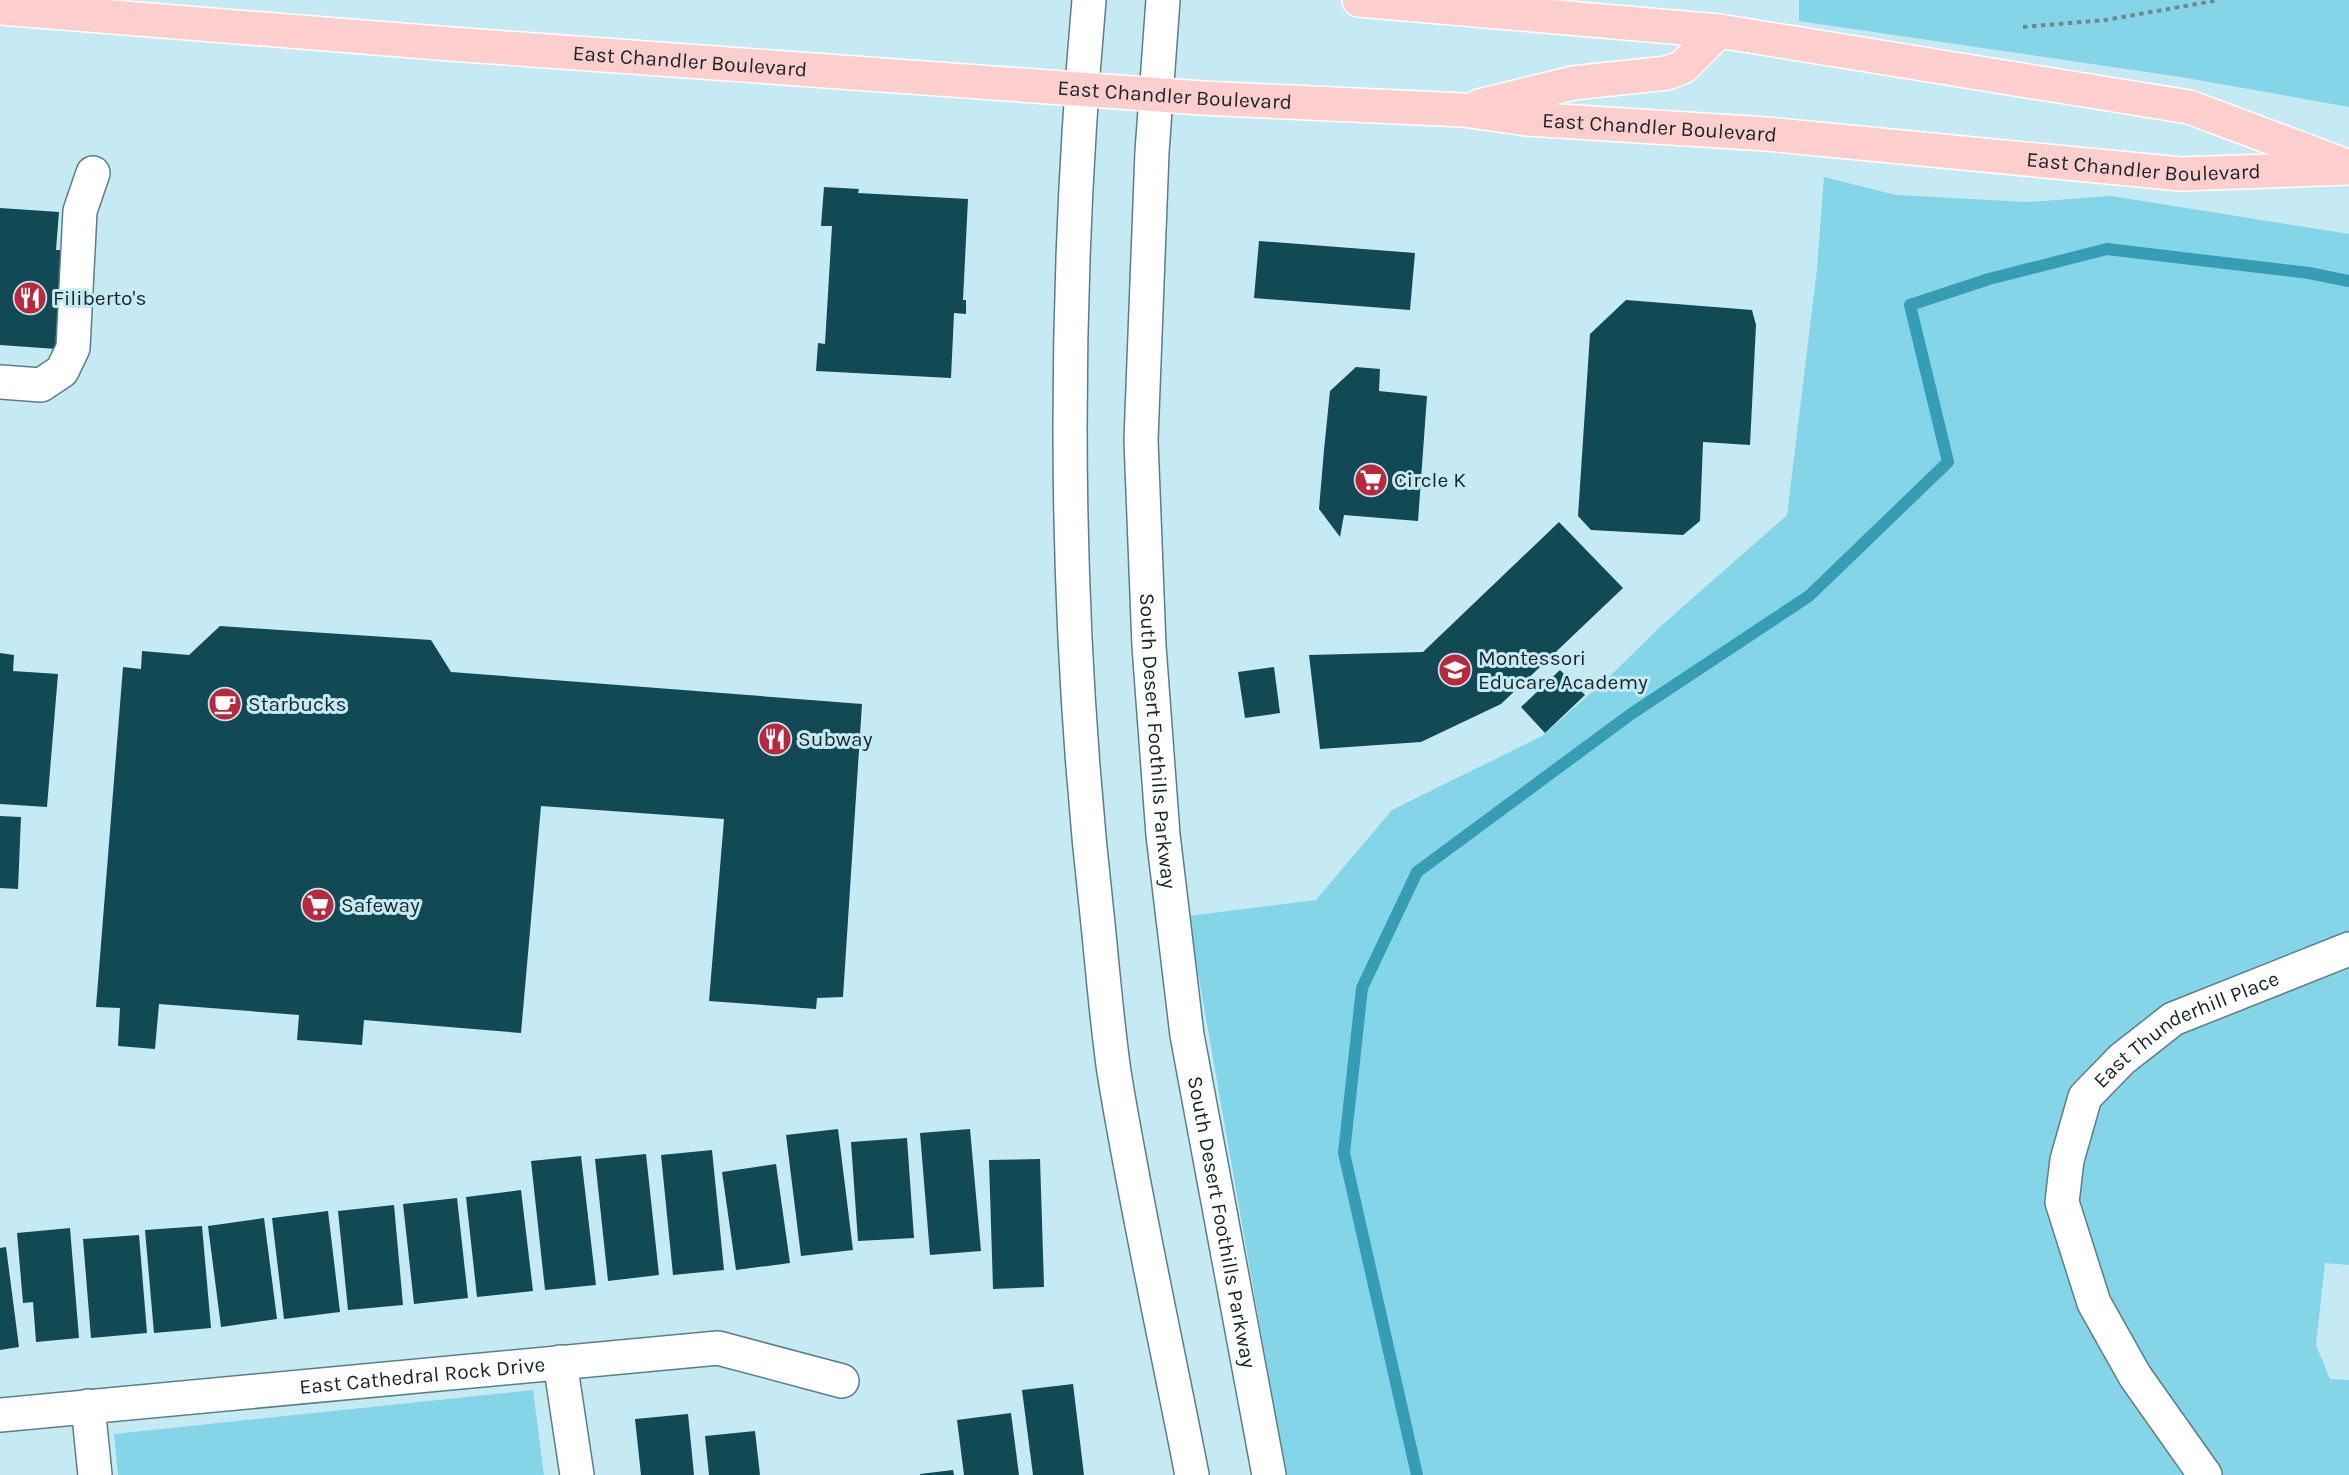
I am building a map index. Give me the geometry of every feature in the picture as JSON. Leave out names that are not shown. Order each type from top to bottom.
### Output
[{"type":"main road","name":"East Chandler Boulevard","points":[[1359,0],[1719,31],[2189,106],[2349,168]]},
{"type":"main road","name":"East Chandler Boulevard","points":[[0,8],[451,44],[1156,95],[1463,110],[1527,119],[1767,134],[2181,174],[2349,168]]},
{"type":"main road","points":[[1463,110],[1573,83],[1667,74],[1683,67],[1719,31]]},
{"type":"street","points":[[1089,0],[1077,143],[1070,465],[1075,656],[1088,838],[1114,1071],[1192,1475]]},
{"type":"street","name":"South Desert Foothills Parkway","points":[[1163,0],[1156,95],[1141,441],[1149,646],[1163,835],[1187,1035],[1269,1475]]},
{"type":"street","points":[[0,382],[41,385],[62,371],[73,348],[80,211],[93,173]]},
{"type":"street","name":"East Thunderhill Place","points":[[2205,1475],[2135,1376],[2094,1303],[2062,1202],[2070,1150],[2085,1097],[2122,1059],[2174,1019],[2349,949]]},
{"type":"street","name":"East Cathedral Rock Drive","points":[[0,1415],[718,1348],[842,1381]]},
{"type":"street","points":[[560,1362],[577,1475]]},
{"type":"street","points":[[88,1406],[95,1475]]},
{"type":"path","points":[[2023,27],[2106,20],[2219,0]]},
{"type":"shaded area","points":[[1799,0],[2349,0],[2349,107],[2181,77],[1799,21]]},
{"type":"shaded area","points":[[1824,177],[1896,195],[2027,202],[2111,196],[2349,234],[2349,1265],[2325,1263],[2316,1345],[2330,1379],[2349,1380],[2349,1475],[1286,1475],[1188,916],[1316,900],[1392,810],[1542,736],[1608,678],[1661,626],[1787,515],[1817,269]]},
{"type":"shaded area","points":[[533,1390],[544,1475],[118,1475],[114,1434]]},
{"type":"building","points":[[824,187],[859,189],[858,193],[968,199],[963,300],[966,300],[966,314],[954,313],[951,378],[816,371],[818,343],[825,344],[832,226],[821,226]]},
{"type":"building","name":"Filiberto's","points":[[0,208],[59,212],[56,250],[64,250],[57,349],[0,345]]},
{"type":"building","points":[[1259,241],[1415,253],[1410,310],[1254,298]]},
{"type":"building","points":[[1626,300],[1752,310],[1756,325],[1750,445],[1703,442],[1700,521],[1683,535],[1591,530],[1578,516],[1590,334]]},
{"type":"building","name":"Circle K","points":[[1356,367],[1380,369],[1379,391],[1427,396],[1418,521],[1344,515],[1340,537],[1319,509],[1324,450],[1330,391]]},
{"type":"building","points":[[1559,522],[1623,588],[1501,704],[1421,742],[1320,749],[1309,655],[1423,652]]},
{"type":"building","name":"Safeway","points":[[220,626],[431,640],[451,672],[862,704],[843,997],[817,998],[816,1009],[709,1001],[724,819],[541,806],[521,1033],[364,1020],[362,1045],[297,1040],[299,1015],[159,1004],[155,1049],[118,1046],[120,1008],[96,1007],[123,667],[141,669],[142,651],[189,655]]},
{"type":"building","points":[[0,653],[14,655],[13,671],[58,674],[47,807],[0,804]]},
{"type":"building","points":[[1274,667],[1280,713],[1245,718],[1238,672]]},
{"type":"building","points":[[1560,670],[1585,695],[1545,733],[1521,707]]},
{"type":"building","points":[[0,816],[21,817],[18,889],[0,888]]},
{"type":"building","points":[[838,1129],[853,1250],[801,1256],[786,1135]]},
{"type":"building","points":[[970,1129],[981,1251],[930,1255],[920,1133]]},
{"type":"building","points":[[907,1138],[914,1238],[858,1241],[851,1142]]},
{"type":"building","points":[[712,1150],[724,1270],[673,1275],[661,1155]]},
{"type":"building","points":[[646,1154],[659,1275],[608,1281],[595,1159]]},
{"type":"building","points":[[581,1156],[596,1285],[545,1290],[531,1161]]},
{"type":"building","points":[[1040,1159],[1044,1287],[993,1289],[989,1160]]},
{"type":"building","points":[[776,1164],[790,1263],[736,1270],[722,1172]]},
{"type":"building","points":[[521,1190],[533,1291],[477,1297],[466,1197]]},
{"type":"building","points":[[457,1198],[468,1298],[414,1304],[403,1204]]},
{"type":"building","points":[[394,1205],[403,1305],[348,1310],[338,1211]]},
{"type":"building","points":[[328,1211],[340,1312],[284,1319],[272,1218]]},
{"type":"building","points":[[264,1218],[277,1319],[221,1327],[208,1226]]},
{"type":"building","points":[[202,1226],[211,1328],[154,1333],[145,1230]]},
{"type":"building","points":[[70,1228],[79,1338],[36,1342],[33,1302],[23,1303],[17,1233]]},
{"type":"building","points":[[139,1235],[147,1333],[91,1338],[83,1239]]},
{"type":"building","points":[[6,1247],[19,1347],[0,1350],[0,1248]]},
{"type":"building","points":[[1073,1384],[1084,1475],[1033,1475],[1022,1390]]},
{"type":"building","points":[[1011,1413],[1019,1475],[964,1475],[957,1420]]},
{"type":"building","points":[[688,1414],[694,1475],[641,1475],[635,1419]]},
{"type":"building","points":[[755,1431],[760,1475],[709,1475],[705,1436]]},
{"type":"building","points":[[953,1470],[954,1475],[920,1475],[920,1474]]},
{"type":"waterway","points":[[1417,1475],[1344,1153],[1362,988],[1417,872],[1631,714],[1809,596],[1948,462],[1910,305],[1989,279],[2107,249],[2309,273],[2349,281]]},
{"type":"place","name":"Filiberto's","points":[[30,298]]},
{"type":"place","name":"Circle K","points":[[1371,480]]},
{"type":"place","name":"Montessori Educare Academy","points":[[1455,670]]},
{"type":"place","name":"Starbucks","points":[[225,704]]},
{"type":"place","name":"Subway","points":[[775,739]]},
{"type":"place","name":"Safeway","points":[[318,905]]}]
